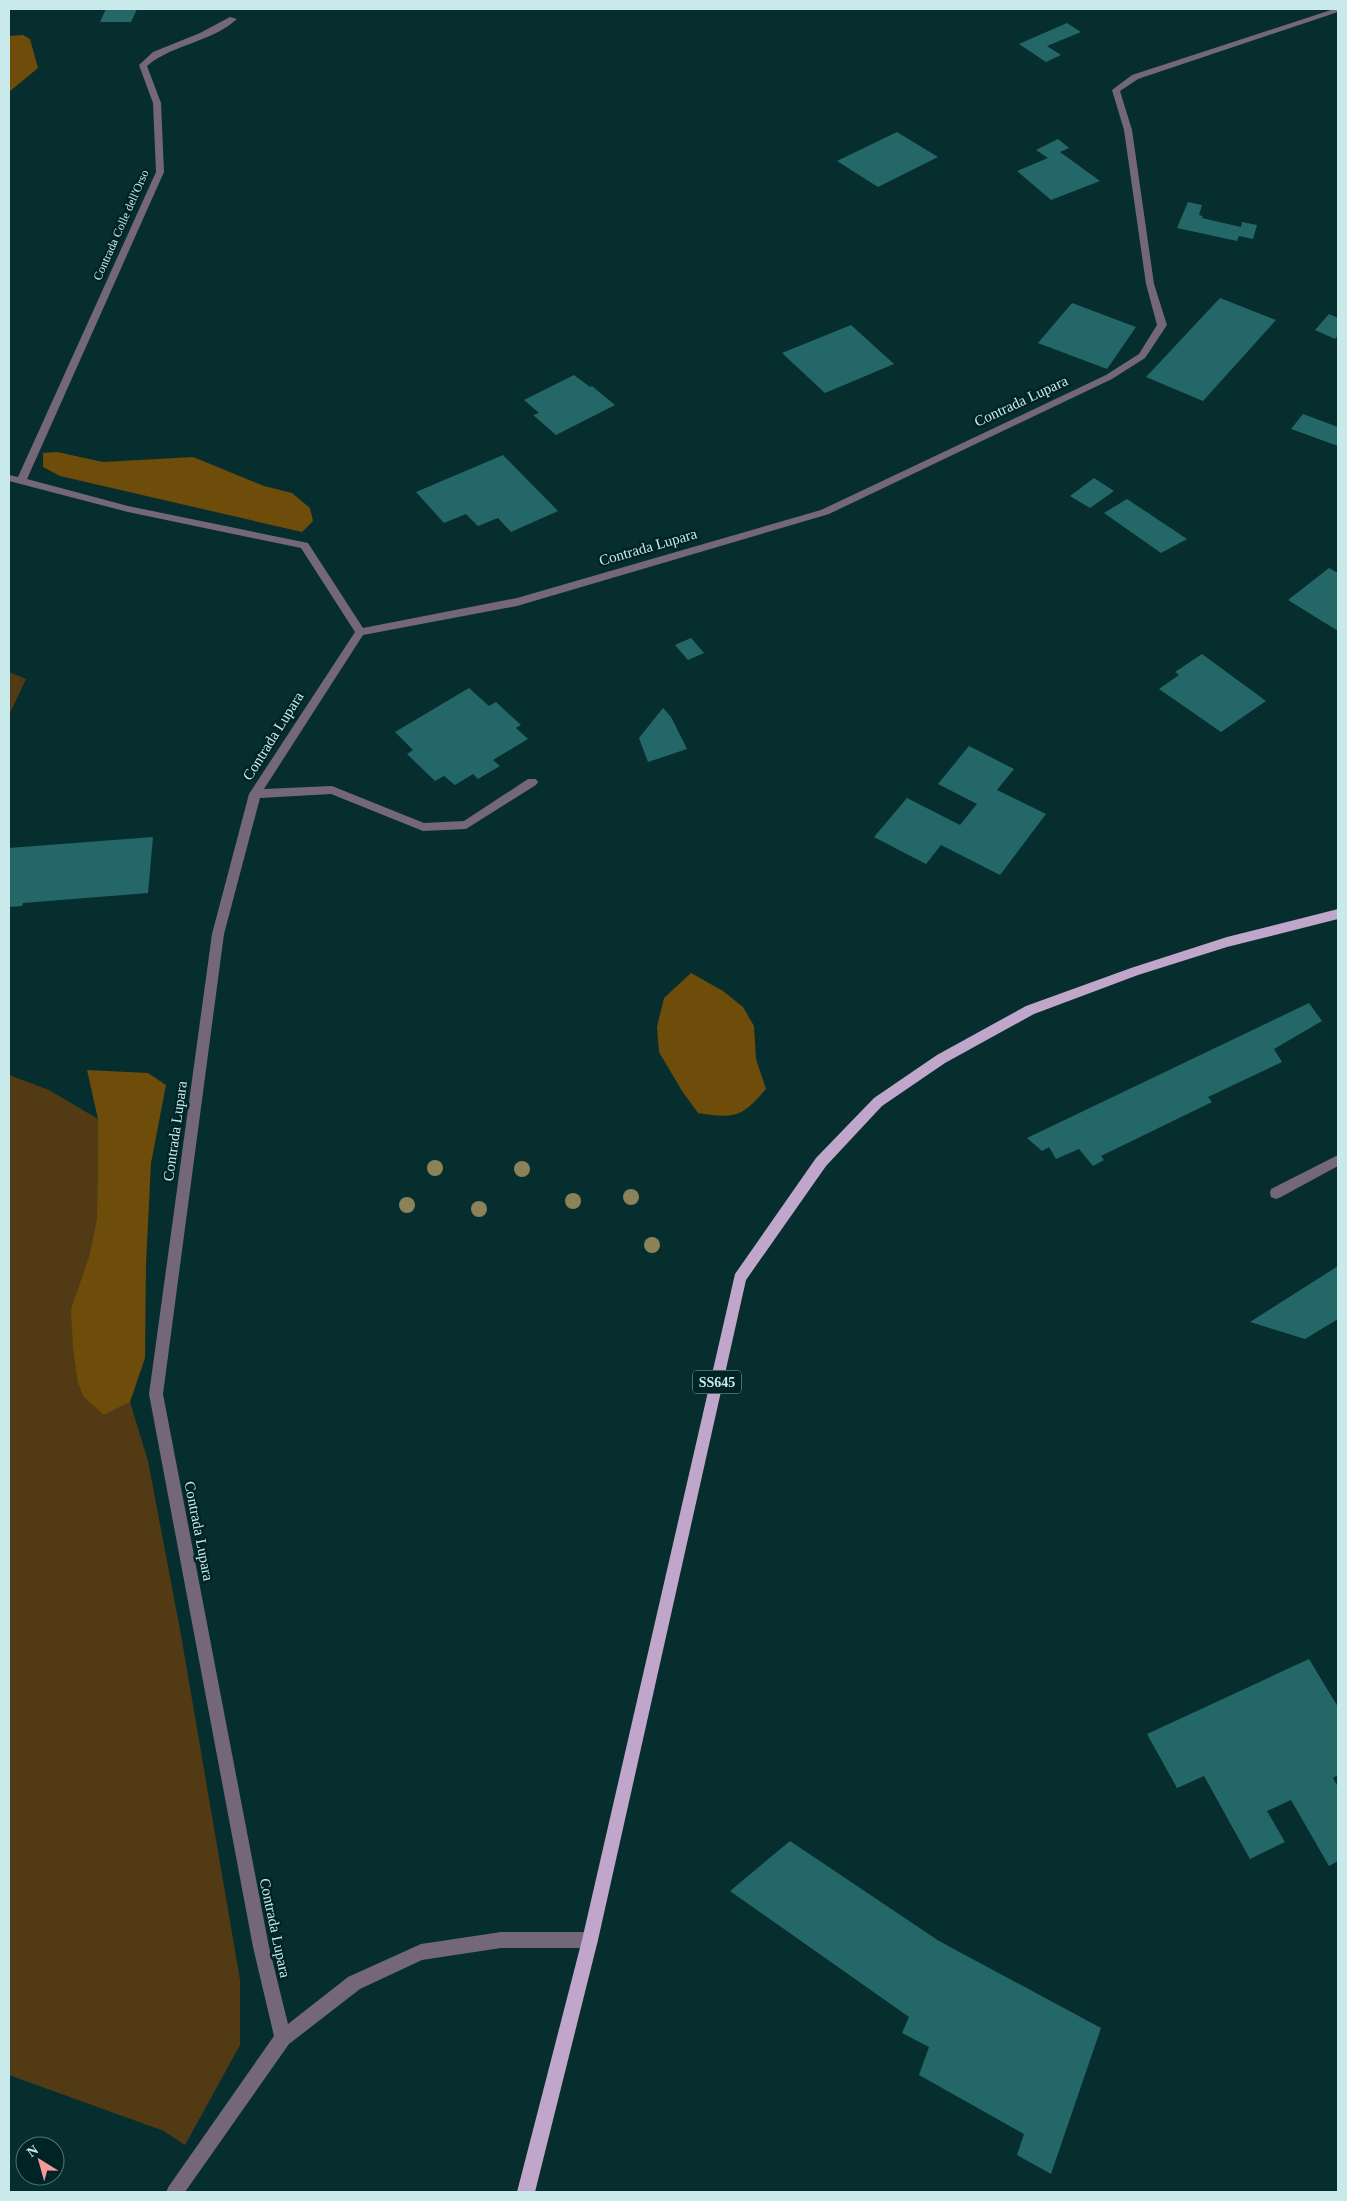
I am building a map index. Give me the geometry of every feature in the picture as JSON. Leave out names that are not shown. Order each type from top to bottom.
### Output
[{"type":"main road","name":"SS645","points":[[526,2192],[590,1940],[740,1278],[821,1162],[878,1102],[941,1059],[1030,1010],[1153,965],[1227,942],[1338,914]]},
{"type":"street","name":"Contrada Lupara","points":[[283,2038],[261,1948],[156,1394],[218,934],[255,794],[360,632],[517,602],[825,512],[1109,378],[1142,356],[1162,325],[1150,284],[1128,130],[1116,90],[1135,77],[1338,10]]},
{"type":"street","name":"Contrada Colle dell'Orso","points":[[20,481],[160,172],[158,103],[143,65],[156,54],[203,35],[233,19]]},
{"type":"street","points":[[9,478],[128,509],[304,545],[360,632]]},
{"type":"street","points":[[255,794],[332,790],[423,827],[466,825],[532,782]]},
{"type":"street","points":[[1276,1193],[1338,1160]]},
{"type":"street","points":[[175,2192],[283,2038],[354,1983],[421,1952],[501,1940],[590,1940]]},
{"type":"shaded area","points":[[23,35],[30,39],[38,68],[9,92],[9,36]]},
{"type":"shaded area","points":[[57,452],[103,462],[193,457],[264,486],[292,493],[310,508],[313,521],[302,532],[60,476],[43,467],[43,453]]},
{"type":"shaded area","points":[[9,672],[26,679],[9,715]]},
{"type":"shaded area","points":[[691,973],[723,991],[743,1007],[754,1026],[756,1059],[766,1089],[751,1105],[737,1114],[721,1116],[698,1113],[682,1091],[659,1052],[657,1027],[664,998]]},
{"type":"shaded area","points":[[87,1070],[148,1073],[166,1085],[151,1163],[146,1264],[145,1358],[130,1402],[104,1415],[84,1397],[78,1383],[73,1347],[71,1309],[89,1257],[97,1218],[98,1119]]},
{"type":"shaded area","points":[[9,1075],[49,1090],[98,1119],[97,1218],[89,1257],[104,1415],[130,1402],[148,1461],[181,1635],[240,1980],[240,2045],[185,2145],[164,2131],[9,2075]]},
{"type":"building","points":[[106,9],[137,9],[131,22],[100,22]]},
{"type":"building","points":[[1067,23],[1081,32],[1047,46],[1061,55],[1046,62],[1019,44]]},
{"type":"building","points":[[897,132],[938,157],[878,187],[837,161]]},
{"type":"building","points":[[1058,139],[1069,148],[1060,152],[1100,181],[1051,200],[1017,171],[1048,158],[1036,150]]},
{"type":"building","points":[[1188,202],[1202,205],[1199,215],[1203,216],[1202,218],[1241,227],[1242,222],[1257,225],[1253,239],[1239,236],[1237,241],[1177,228]]},
{"type":"building","points":[[1220,298],[1276,320],[1203,401],[1146,377]]},
{"type":"building","points":[[1072,303],[1136,327],[1107,369],[1038,343]]},
{"type":"building","points":[[1329,314],[1338,318],[1338,335],[1335,339],[1315,330]]},
{"type":"building","points":[[851,325],[894,364],[825,393],[782,353]]},
{"type":"building","points":[[574,375],[590,387],[592,386],[615,405],[556,435],[533,415],[539,413],[524,400]]},
{"type":"building","points":[[1303,414],[1338,427],[1338,446],[1291,429]]},
{"type":"building","points":[[503,455],[558,511],[511,532],[498,518],[478,526],[466,514],[444,523],[416,492]]},
{"type":"building","points":[[1094,478],[1114,491],[1090,508],[1070,496]]},
{"type":"building","points":[[1127,499],[1187,539],[1161,553],[1104,513]]},
{"type":"building","points":[[1329,568],[1338,573],[1338,631],[1288,600]]},
{"type":"building","points":[[691,638],[704,653],[688,660],[675,645]]},
{"type":"building","points":[[1202,654],[1266,701],[1221,732],[1159,689],[1179,675],[1175,672]]},
{"type":"building","points":[[469,688],[489,706],[496,702],[521,725],[516,728],[528,739],[493,760],[500,766],[478,779],[473,774],[455,785],[444,776],[435,781],[407,754],[413,750],[395,732]]},
{"type":"building","points":[[663,708],[671,717],[687,749],[648,762],[639,738]]},
{"type":"building","points":[[969,746],[1014,769],[997,790],[1046,814],[1000,875],[941,845],[926,864],[874,837],[907,798],[960,825],[977,804],[938,784]]},
{"type":"building","points":[[153,837],[148,893],[23,903],[22,906],[9,907],[9,848]]},
{"type":"building","points":[[1309,1003],[1322,1021],[1274,1049],[1282,1062],[1208,1097],[1212,1102],[1101,1156],[1104,1160],[1093,1166],[1079,1149],[1056,1159],[1049,1147],[1042,1151],[1027,1138]]},
{"type":"building","points":[[1338,1266],[1338,1319],[1305,1339],[1250,1322]]},
{"type":"building","points":[[1309,1659],[1338,1707],[1338,1775],[1333,1778],[1338,1787],[1338,1861],[1329,1866],[1291,1800],[1267,1811],[1285,1842],[1250,1859],[1204,1776],[1177,1788],[1147,1734]]},
{"type":"building","points":[[790,1841],[939,1941],[1101,2028],[1051,2174],[1017,2155],[1024,2134],[919,2075],[929,2047],[902,2033],[909,2017],[730,1891]]}]
